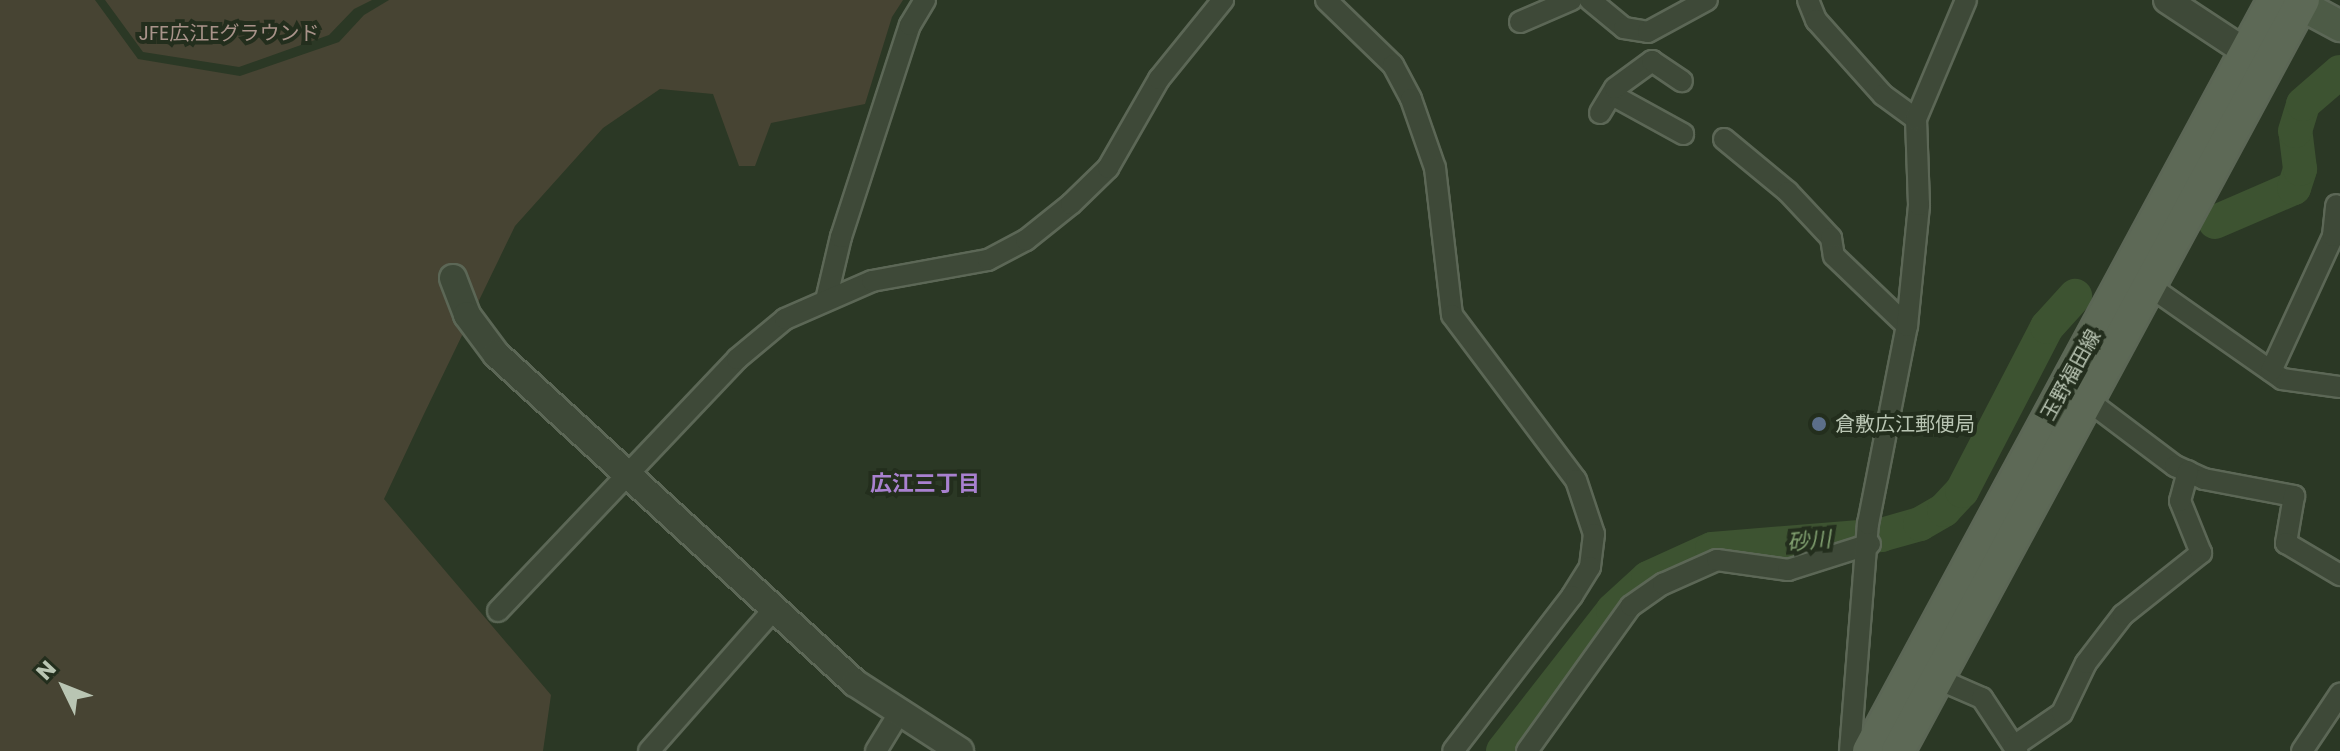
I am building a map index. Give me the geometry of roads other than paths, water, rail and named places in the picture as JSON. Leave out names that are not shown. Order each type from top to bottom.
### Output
[{"type":"main road","name":"玉野福田線","points":[[1869,751],[2292,1]]},
{"type":"main road","points":[[2292,1],[2340,26]]},
{"type":"main road","name":"玉野福田線","points":[[1898,751],[2148,285],[2257,59]]},
{"type":"street","points":[[827,296],[841,237],[910,25],[925,0]]},
{"type":"street","points":[[498,611],[737,359],[785,319],[827,296],[872,281],[988,260],[1026,240],[1108,168],[1159,79],[1223,0]]},
{"type":"street","points":[[1326,0],[1393,65],[1411,99],[1435,168],[1452,315],[1576,480],[1594,534],[1590,567],[1572,596],[1453,751]]},
{"type":"street","points":[[1520,22],[1571,0]]},
{"type":"street","points":[[1590,0],[1624,28],[1651,31],[1707,0]]},
{"type":"street","points":[[1808,0],[1816,20],[1883,95],[1916,119]]},
{"type":"street","points":[[1850,751],[1869,534],[1907,326],[1919,205],[1916,119],[1966,0]]},
{"type":"street","points":[[2167,0],[2257,59]]},
{"type":"street","points":[[1651,31],[1652,61]]},
{"type":"street","points":[[1652,61],[1682,81]]},
{"type":"street","points":[[1600,113],[1631,73],[1652,61]]},
{"type":"street","points":[[1614,96],[1683,134]]},
{"type":"street","points":[[1724,139],[1788,192],[1831,238],[1834,256],[1907,326]]},
{"type":"street","points":[[2271,371],[2333,236],[2336,205]]},
{"type":"street","points":[[453,278],[479,336],[774,609],[898,715],[960,751]]},
{"type":"street","points":[[2148,285],[2282,379],[2340,387]]},
{"type":"street","points":[[2086,399],[2188,471],[2294,496],[2286,543],[2340,575]]},
{"type":"street","points":[[1938,679],[1982,698],[2016,748],[2062,713],[2086,663],[2123,615],[2201,553],[2180,501],[2188,471]]},
{"type":"street","points":[[1527,751],[1631,606],[1663,584],[1717,560],[1788,570],[1869,534]]},
{"type":"street","points":[[649,751],[774,609]]},
{"type":"street","points":[[2302,751],[2340,694]]},
{"type":"street","points":[[876,751],[898,715]]},
{"type":"waterway","name":"砂川","points":[[2215,222],[2294,188],[2300,169],[2295,131],[2303,104],[2340,72]]},
{"type":"waterway","name":"砂川","points":[[1503,751],[1613,610],[1648,578],[1712,549],[1881,535],[1920,524],[1944,510],[1962,491],[2047,327],[2075,296]]},
{"type":"place","name":"倉敷広江郵便局","points":[[1819,424]]},
{"type":"district","name":"広江三丁目","points":[[925,484]]},
{"type":"park label","name":"JFE広江Eグラウンド","points":[[229,33]]}]
